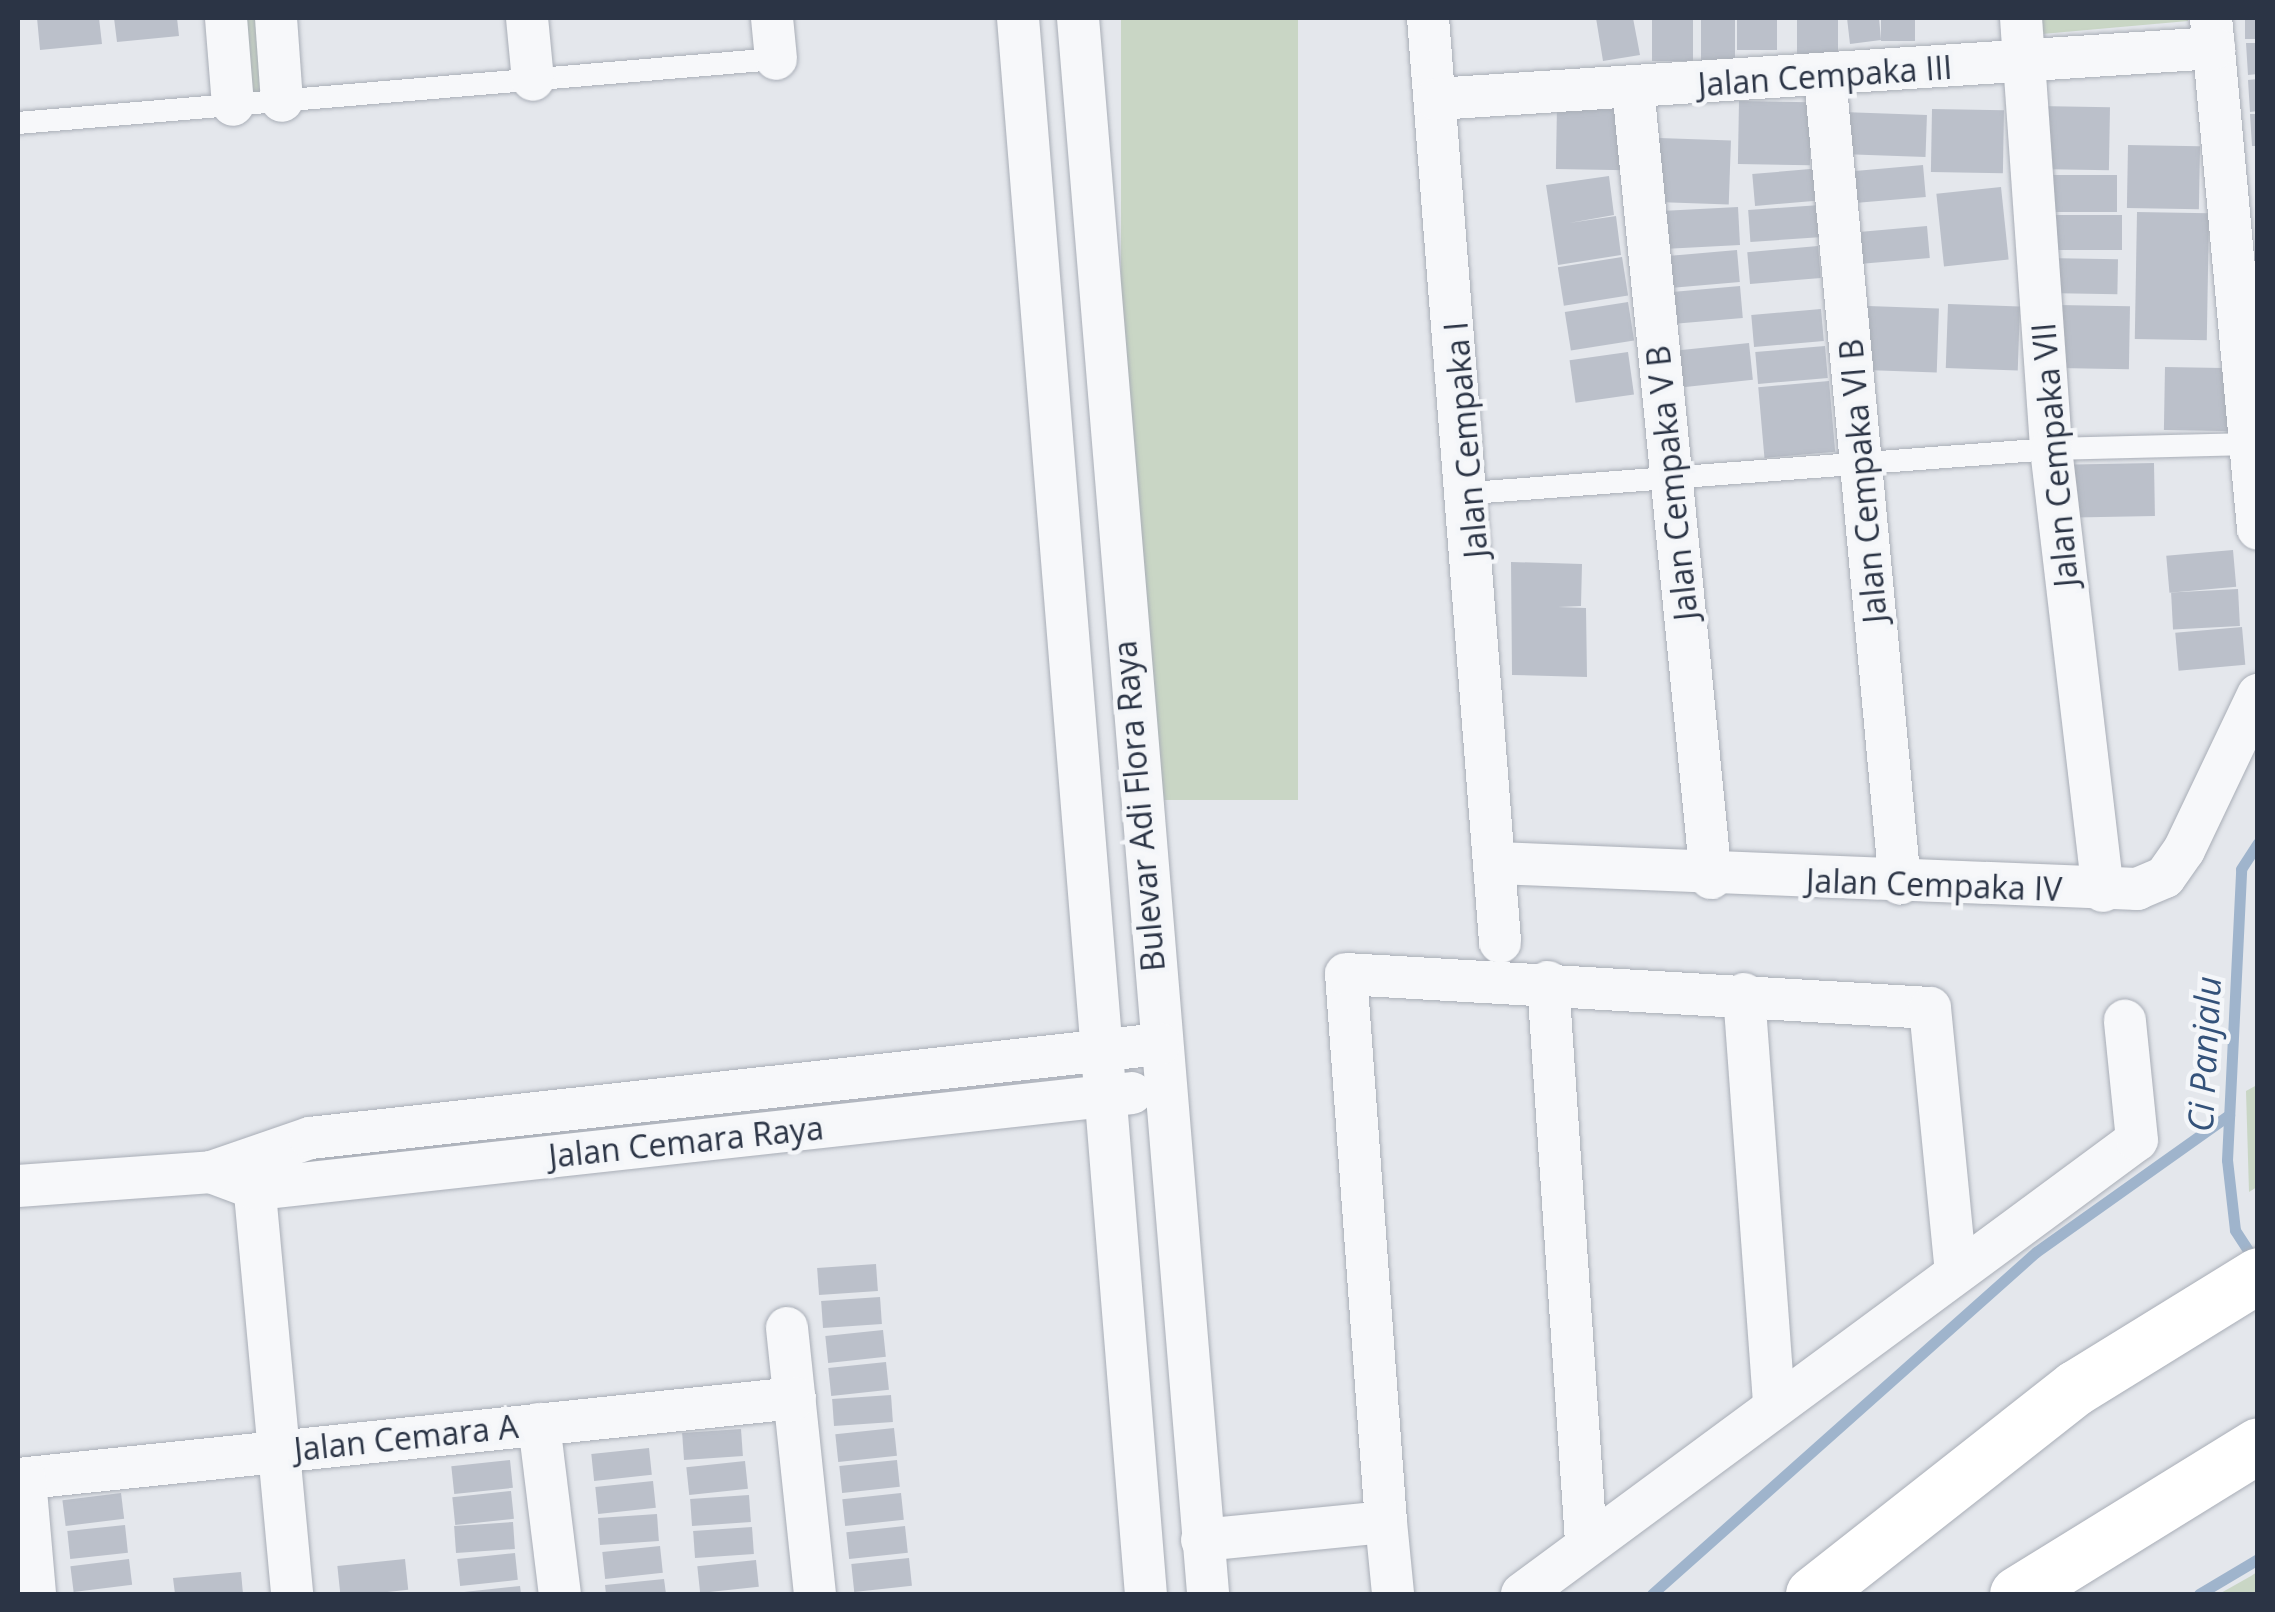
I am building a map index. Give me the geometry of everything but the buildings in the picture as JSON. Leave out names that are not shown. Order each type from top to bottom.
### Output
[{"type":"highway","points":[[1813,1594],[2076,1388],[2258,1275]]},
{"type":"highway","points":[[2017,1594],[2258,1446]]},
{"type":"street","points":[[226,18],[233,105]]},
{"type":"street","points":[[276,18],[282,101]]},
{"type":"street","points":[[528,18],[533,80]]},
{"type":"street","name":"Bulevar Adi Flora Raya","points":[[1018,18],[1097,1053],[1146,1594]]},
{"type":"street","name":"Bulevar Adi Flora Raya","points":[[1078,18],[1208,1594]]},
{"type":"street","name":"Jalan Cempaka I","points":[[1428,18],[1471,493],[1498,863],[1500,942]]},
{"type":"street","name":"Jalan Cempaka VII","points":[[2021,18],[2051,449],[2102,891]]},
{"type":"street","points":[[2213,33],[2258,529]]},
{"type":"street","name":"Jalan Cempaka III","points":[[1436,99],[2026,63],[2213,33]]},
{"type":"street","name":"Jalan Cempaka VI B","points":[[1825,78],[1900,884]]},
{"type":"street","name":"Jalan Cempaka V B","points":[[1633,88],[1711,878]]},
{"type":"street","name":"Jalan Cempaka IV","points":[[1498,863],[1711,878],[2102,891],[2165,877],[2258,696]]},
{"type":"street","points":[[1393,1594],[1346,974],[1548,982],[1930,1008],[1956,1272]]},
{"type":"street","points":[[1548,982],[1586,1541]]},
{"type":"street","points":[[1744,994],[1774,1400]]},
{"type":"street","points":[[1522,1594],[1774,1400],[2137,1140],[2125,1020]]},
{"type":"street","name":"Jalan Cemara Raya","points":[[254,1170],[1160,1044]]},
{"type":"street","name":"Jalan Cemara Raya","points":[[18,1186],[254,1170],[1164,1090]]},
{"type":"street","points":[[254,1170],[292,1594]]},
{"type":"street","points":[[787,1328],[815,1594]]},
{"type":"street","name":"Jalan Cemara A","points":[[21,1479],[795,1398]]},
{"type":"street","points":[[539,1424],[560,1594]]},
{"type":"street","points":[[21,1479],[35,1594]]},
{"type":"street","points":[[1202,1540],[1386,1522]]},
{"type":"lane","points":[[18,123],[533,80],[774,38]]},
{"type":"lane","points":[[1471,493],[1862,468],[2051,449],[2250,444]]},
{"type":"green space","points":[[235,18],[270,18],[270,97],[235,97]]},
{"type":"green space","points":[[1121,18],[1298,18],[1298,800],[1121,800]]},
{"type":"green space","points":[[2041,18],[2188,18],[2188,21],[2042,34]]},
{"type":"green space","points":[[2257,1085],[2257,1187],[2249,1192],[2246,1091]]},
{"type":"green space","points":[[2257,1572],[2257,1594],[2219,1594],[2251,1576]]},
{"type":"waterway","name":"Ci Panjalu","points":[[2255,1261],[2235,1230],[2227,1160],[2241,869],[2258,843]]},
{"type":"waterway","points":[[1652,1594],[2036,1252],[2229,1115]]},
{"type":"waterway","name":"Ci Panjalu","points":[[2199,1594],[2258,1559]]}]
